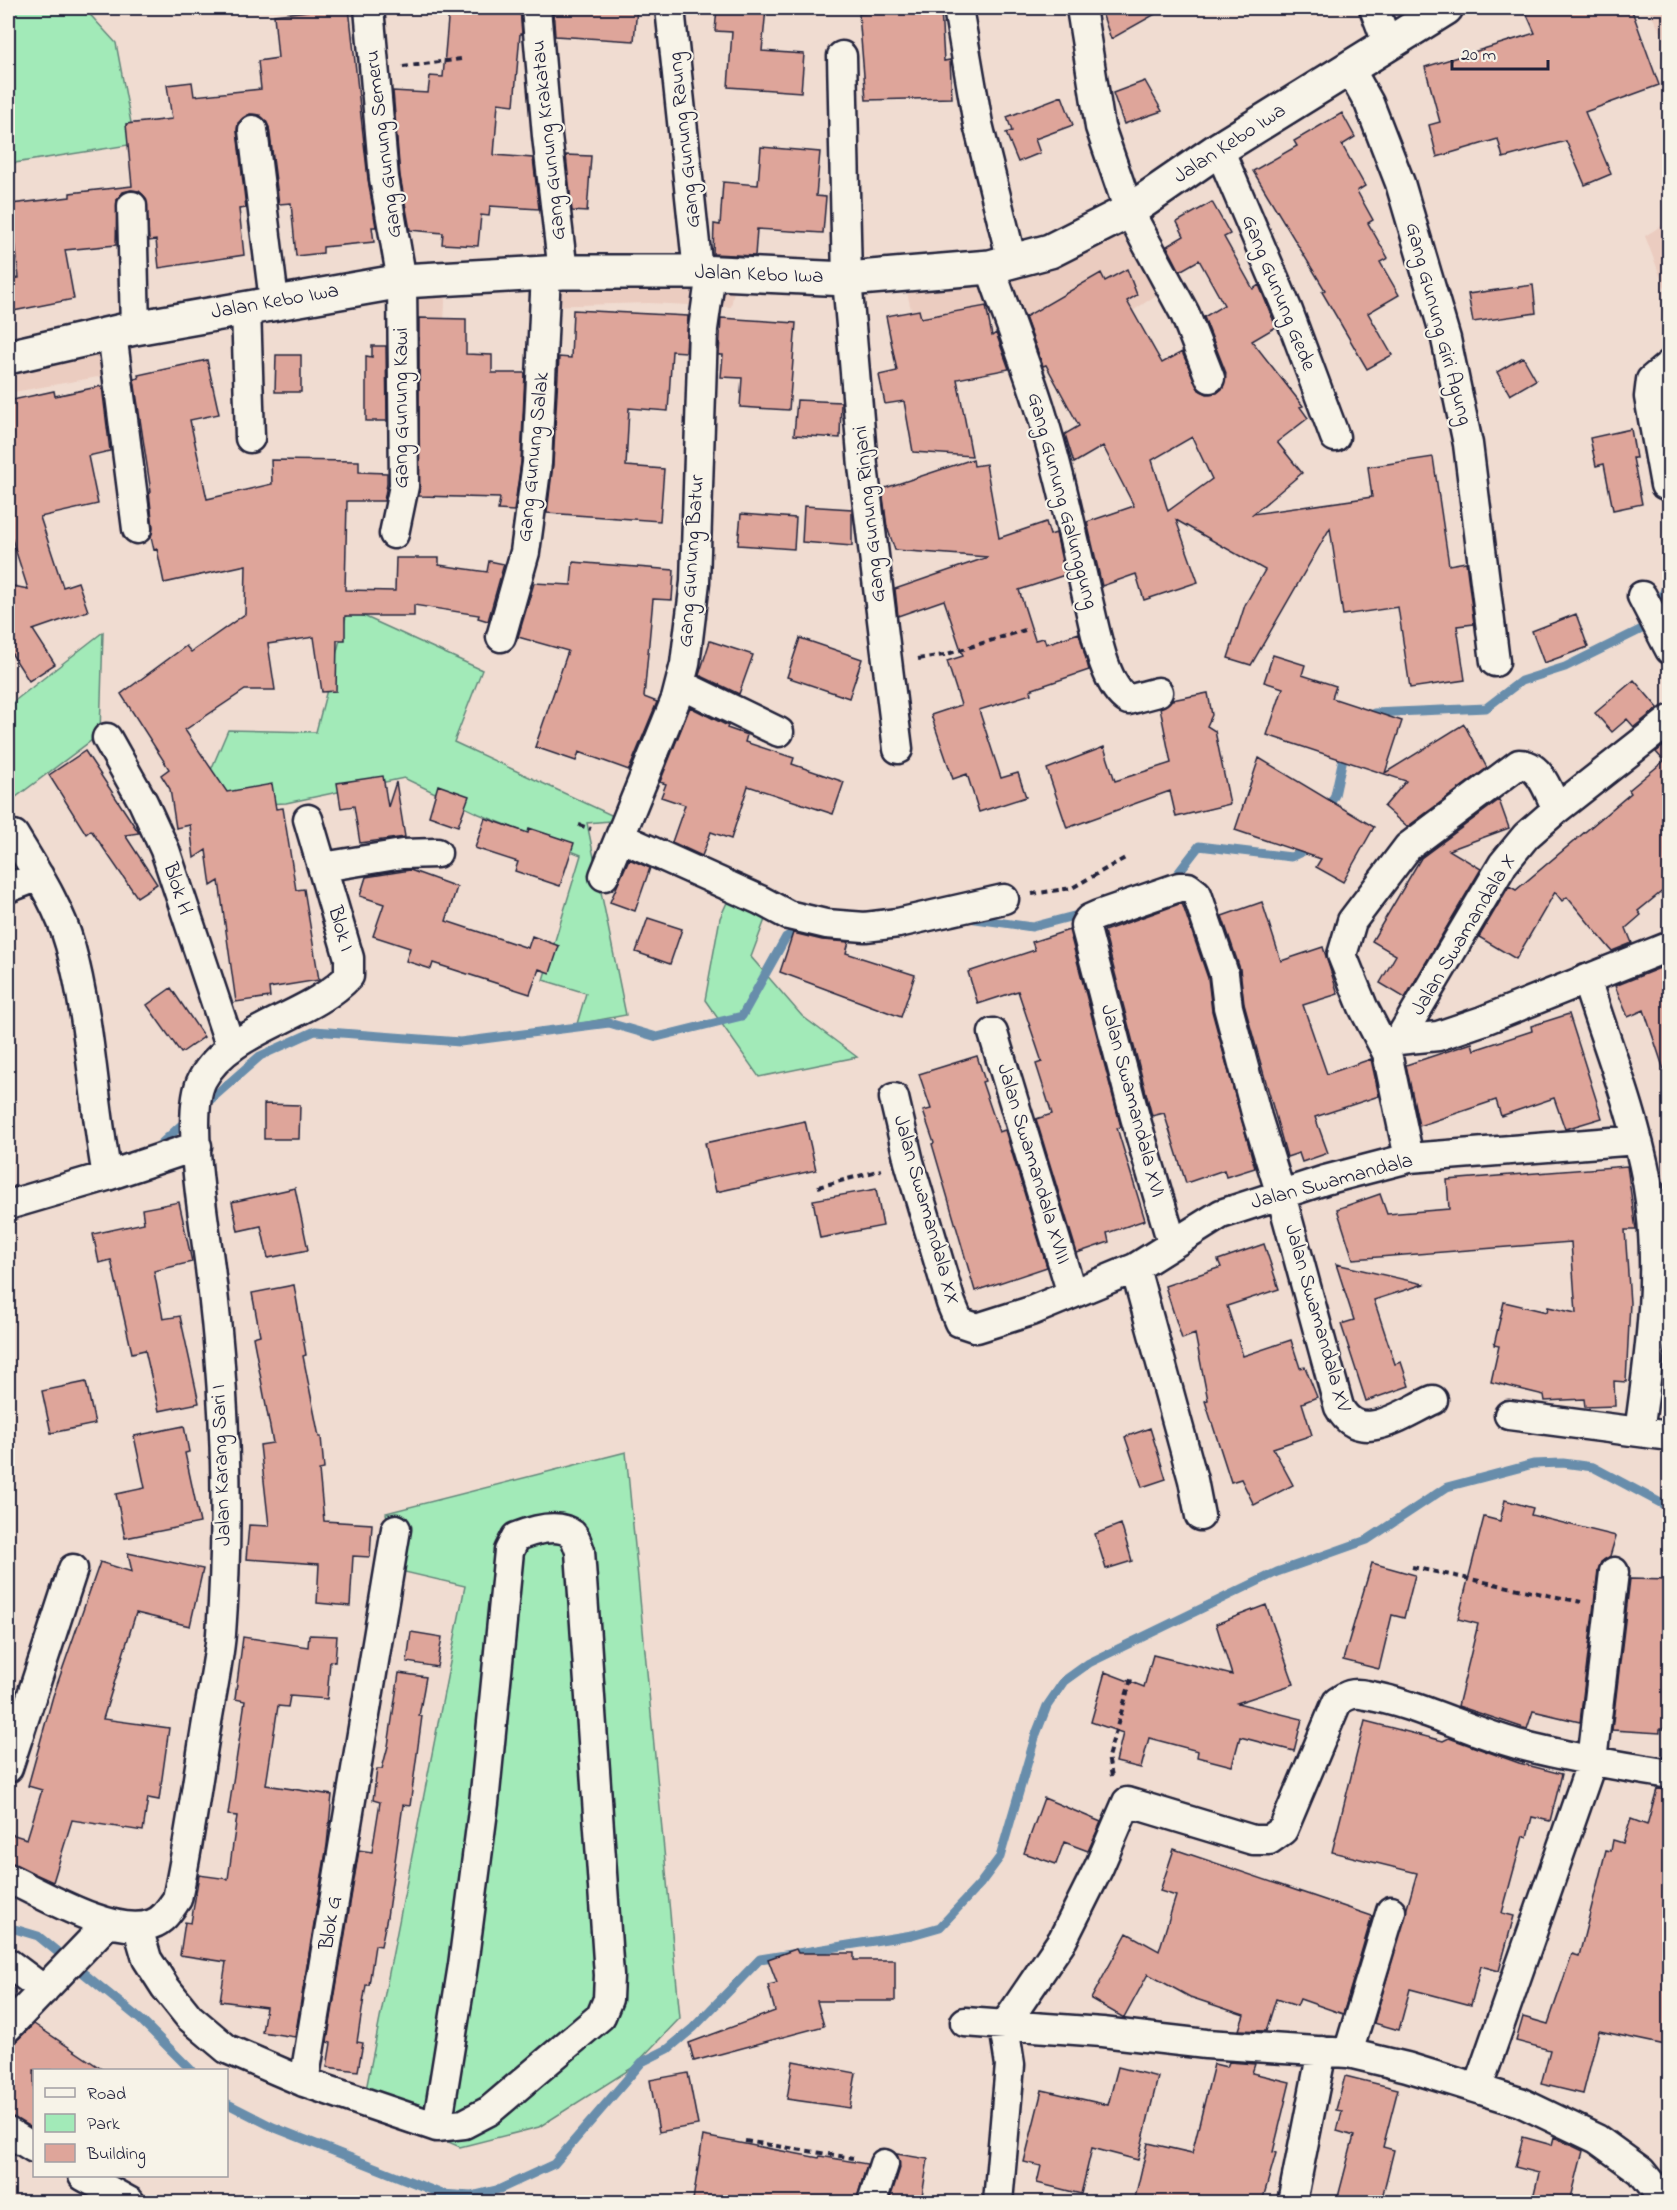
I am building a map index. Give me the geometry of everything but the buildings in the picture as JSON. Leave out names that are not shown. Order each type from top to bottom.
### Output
[{"type":"street","name":"Gang Gunung Semeru","points":[[369,8],[384,178],[402,281]]},
{"type":"street","name":"Gang Gunung Krakatau","points":[[536,8],[554,273]]},
{"type":"street","name":"Gang Gunung Raung","points":[[670,8],[704,272]]},
{"type":"street","points":[[958,8],[1001,264]]},
{"type":"street","points":[[1081,8],[1100,127],[1129,211],[1180,305],[1210,378]]},
{"type":"street","points":[[1374,8],[1388,45]]},
{"type":"street","name":"Jalan Kebo Iwa","points":[[8,357],[124,330],[260,304],[402,281],[554,273],[704,272],[847,279],[1001,264],[1050,251],[1129,211],[1219,149],[1446,8]]},
{"type":"street","name":"Gang Gunung Rinjani","points":[[842,56],[847,279],[863,466],[898,749]]},
{"type":"street","name":"Gang Gunung Giri Agung","points":[[1350,69],[1369,104],[1400,183],[1446,339],[1475,485],[1495,662]]},
{"type":"street","points":[[250,438],[260,304],[253,130]]},
{"type":"street","name":"Gang Gunung Gede","points":[[1219,149],[1288,311],[1335,437]]},
{"type":"street","points":[[132,206],[124,330],[137,529]]},
{"type":"street","name":"Gang Gunung Galunggung","points":[[1001,264],[1064,493],[1095,633],[1108,672],[1117,691],[1128,700],[1158,692]]},
{"type":"street","name":"Gang Gunung Batur","points":[[604,876],[680,684],[695,582],[704,272]]},
{"type":"street","name":"Gang Gunung Salak","points":[[501,638],[525,552],[537,463],[554,273]]},
{"type":"street","name":"Gang Gunung Kawi","points":[[394,534],[404,486],[402,281]]},
{"type":"street","points":[[1665,485],[1649,398],[1651,380],[1670,364]]},
{"type":"street","points":[[1642,596],[1670,650]]},
{"type":"street","points":[[680,684],[779,732]]},
{"type":"street","name":"Jalan Swamandala X","points":[[1392,1040],[1503,864],[1526,836],[1670,720]]},
{"type":"street","name":"Blok H","points":[[107,738],[143,802],[165,850],[231,1048]]},
{"type":"street","points":[[1409,1158],[1392,1040],[1363,1007],[1342,955],[1352,921],[1408,847],[1519,764],[1527,764],[1536,768],[1557,809]]},
{"type":"street","name":"Blok I","points":[[231,1048],[322,997],[349,976],[349,958],[308,819]]},
{"type":"street","points":[[14,835],[56,909],[74,963],[81,992],[107,1176]]},
{"type":"street","points":[[620,837],[789,915],[826,924],[865,927],[898,923],[1004,899]]},
{"type":"street","points":[[323,867],[402,854],[437,853]]},
{"type":"street","points":[[8,888],[39,876]]},
{"type":"street","name":"Jalan Swamandala XVI","points":[[1172,1243],[1135,1117],[1093,958],[1085,925],[1089,919],[1170,890],[1188,887],[1197,894],[1224,974],[1228,1007],[1257,1117],[1281,1195]]},
{"type":"street","points":[[1392,1040],[1438,1035],[1460,1029],[1514,1010],[1670,946]]},
{"type":"street","points":[[1586,979],[1637,1140],[1647,1180],[1655,1267],[1654,1323],[1639,1432]]},
{"type":"street","name":"Jalan Swamandala XVIII","points":[[993,1033],[1072,1294]]},
{"type":"street","name":"Jalan Karang Sari I","points":[[138,1928],[153,1924],[167,1915],[177,1899],[221,1638],[225,1557],[222,1429],[212,1284],[197,1146],[195,1104],[202,1080],[231,1048]]},
{"type":"street","name":"Jalan Swamandala XX","points":[[894,1098],[909,1162],[943,1278],[959,1322]]},
{"type":"street","name":"Jalan Swamandala","points":[[959,1322],[977,1328],[1031,1311],[1135,1268],[1221,1214],[1409,1158],[1637,1140]]},
{"type":"street","points":[[8,1205],[107,1176],[197,1146]]},
{"type":"street","name":"Jalan Swamandala XV","points":[[1281,1195],[1339,1407],[1345,1419],[1361,1427],[1370,1428],[1433,1400]]},
{"type":"street","points":[[1135,1268],[1193,1480],[1200,1516]]},
{"type":"street","points":[[1509,1415],[1670,1436]]},
{"type":"street","points":[[8,1878],[101,1930],[138,1928],[147,1959],[165,1987],[189,2017],[227,2049],[304,2082],[437,2127],[464,2124],[489,2111],[601,2016],[608,1999],[609,1975],[580,1551],[573,1535],[562,1528],[532,1531],[516,1537],[509,1551],[484,1803],[463,1965],[437,2127]]},
{"type":"street","name":"Blok G","points":[[304,2082],[396,1529]]},
{"type":"street","points":[[8,1768],[73,1569]]},
{"type":"street","points":[[1478,2087],[1592,1761],[1608,1607],[1614,1572]]},
{"type":"street","points":[[998,2202],[1010,2065],[1005,2026],[1063,1939],[1099,1867],[1127,1802],[1253,1840],[1269,1840],[1283,1830],[1337,1702],[1349,1694],[1365,1694],[1516,1743],[1592,1761],[1670,1774]]},
{"type":"street","points":[[1292,2202],[1335,2052],[1391,1911]]},
{"type":"street","points":[[8,2027],[101,1930]]},
{"type":"street","points":[[8,1963],[44,1990]]},
{"type":"street","points":[[965,2022],[1335,2052],[1478,2087],[1520,2102],[1597,2139],[1641,2171],[1666,2202]]},
{"type":"street","points":[[8,2132],[33,2147]]},
{"type":"street","points":[[872,2202],[884,2164]]},
{"type":"street","points":[[86,2177],[130,2202]]},
{"type":"path","points":[[375,70],[461,59]]},
{"type":"path","points":[[887,664],[944,656],[1025,630]]},
{"type":"path","points":[[1004,899],[1072,888],[1125,858]]},
{"type":"path","points":[[818,1187],[909,1162]]},
{"type":"path","points":[[1412,1567],[1608,1607]]},
{"type":"path","points":[[1127,1802],[1109,1770],[1108,1757],[1132,1676]]},
{"type":"path","points":[[745,2141],[884,2164]]},
{"type":"shaded area","points":[[1647,8],[1669,8],[1669,46]]},
{"type":"shaded area","points":[[1123,213],[1171,285],[1018,389],[999,317],[917,336],[907,292],[988,280]]},
{"type":"shaded area","points":[[1669,221],[1669,299],[1645,236]]},
{"type":"shaded area","points":[[657,255],[740,259],[731,307],[649,303],[543,306],[554,264]]},
{"type":"shaded area","points":[[400,262],[446,283],[443,343],[396,343]]},
{"type":"shaded area","points":[[121,325],[126,372],[8,393],[8,351]]},
{"type":"green space","points":[[8,8],[84,8],[116,43],[135,144],[8,164]]},
{"type":"green space","points":[[348,609],[482,670],[454,742],[622,820],[587,823],[626,1015],[577,1024],[586,993],[543,980],[581,855],[479,814],[404,778],[286,803],[198,807],[205,784],[228,730],[316,732]]},
{"type":"green space","points":[[103,632],[100,734],[8,803],[8,706]]},
{"type":"green space","points":[[738,878],[770,906],[751,957],[802,1016],[857,1057],[759,1077],[705,1000],[720,918]]},
{"type":"green space","points":[[626,1452],[680,2018],[632,2068],[539,2127],[460,2147],[363,2105],[465,1586],[396,1570],[386,1513]]},
{"type":"waterway","points":[[1657,611],[1670,576]]},
{"type":"waterway","points":[[1366,718],[1374,713],[1486,708],[1521,681],[1565,667],[1652,624]]},
{"type":"waterway","points":[[1327,810],[1335,795],[1345,749]]},
{"type":"waterway","points":[[1172,881],[1199,846],[1291,857],[1306,850],[1309,844]]},
{"type":"waterway","points":[[969,918],[1032,927],[1085,913]]},
{"type":"waterway","points":[[202,1107],[260,1056],[315,1031],[460,1042],[609,1023],[657,1037],[742,1016],[786,937],[807,927]]},
{"type":"waterway","points":[[153,1151],[189,1118]]},
{"type":"waterway","points":[[228,2104],[273,2127],[442,2194],[471,2196],[500,2189],[554,2164],[642,2062],[668,2049],[693,2028],[760,1959],[912,1935],[940,1927],[980,1884],[1000,1857],[1036,1734],[1047,1706],[1064,1681],[1089,1663],[1277,1572],[1367,1540],[1447,1487],[1533,1464],[1563,1463],[1593,1467],[1670,1508]]},
{"type":"waterway","points":[[8,1927],[38,1936],[141,2020],[190,2069]]}]
